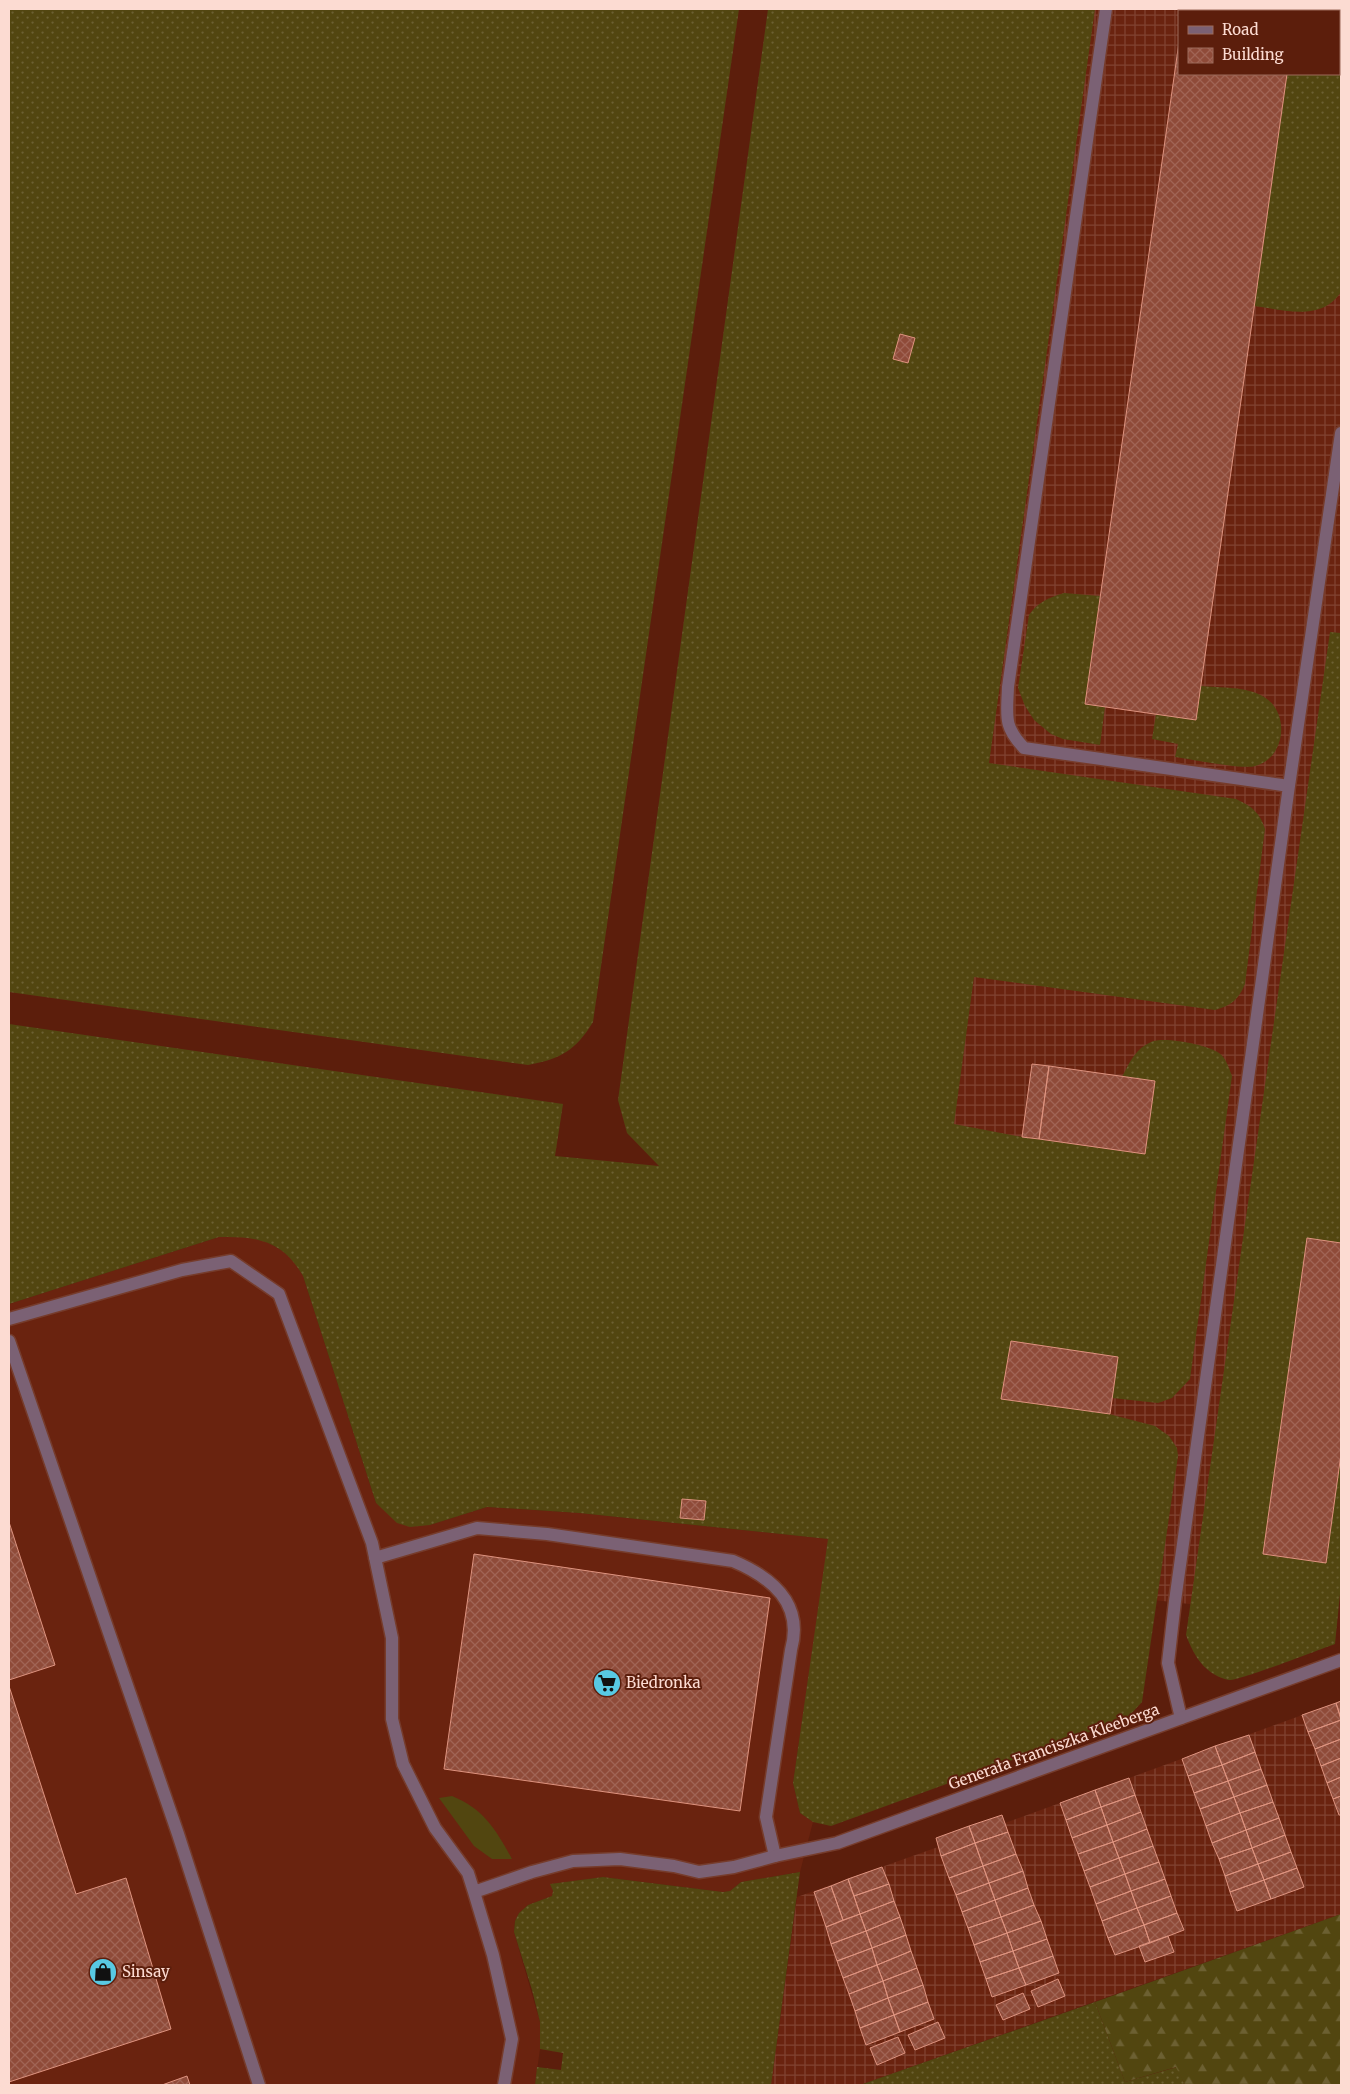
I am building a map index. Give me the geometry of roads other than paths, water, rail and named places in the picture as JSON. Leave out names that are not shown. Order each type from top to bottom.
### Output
[{"type":"street","points":[[1106,9],[1008,687],[1007,723],[1013,736],[1024,748],[1289,786]]},
{"type":"street","points":[[1181,1718],[1168,1663],[1175,1601],[1289,786],[1341,433]]},
{"type":"street","points":[[9,1319],[182,1270],[231,1261],[279,1294],[372,1543],[392,1638],[392,1718],[403,1764],[435,1828],[468,1873],[493,1955],[512,2039],[504,2085]]},
{"type":"street","points":[[9,1341],[178,1834],[258,2085]]},
{"type":"street","points":[[375,1558],[477,1528],[547,1534],[732,1561],[750,1568],[776,1585],[792,1614],[795,1635],[766,1817],[775,1856]]},
{"type":"street","name":"Generała Franciszka Kleeberga","points":[[474,1892],[532,1872],[573,1861],[620,1859],[674,1866],[699,1872],[837,1843],[1341,1660]]},
{"type":"place","name":"Biedronka","points":[[607,1683]]},
{"type":"place","name":"Sinsay","points":[[103,1972]]}]
